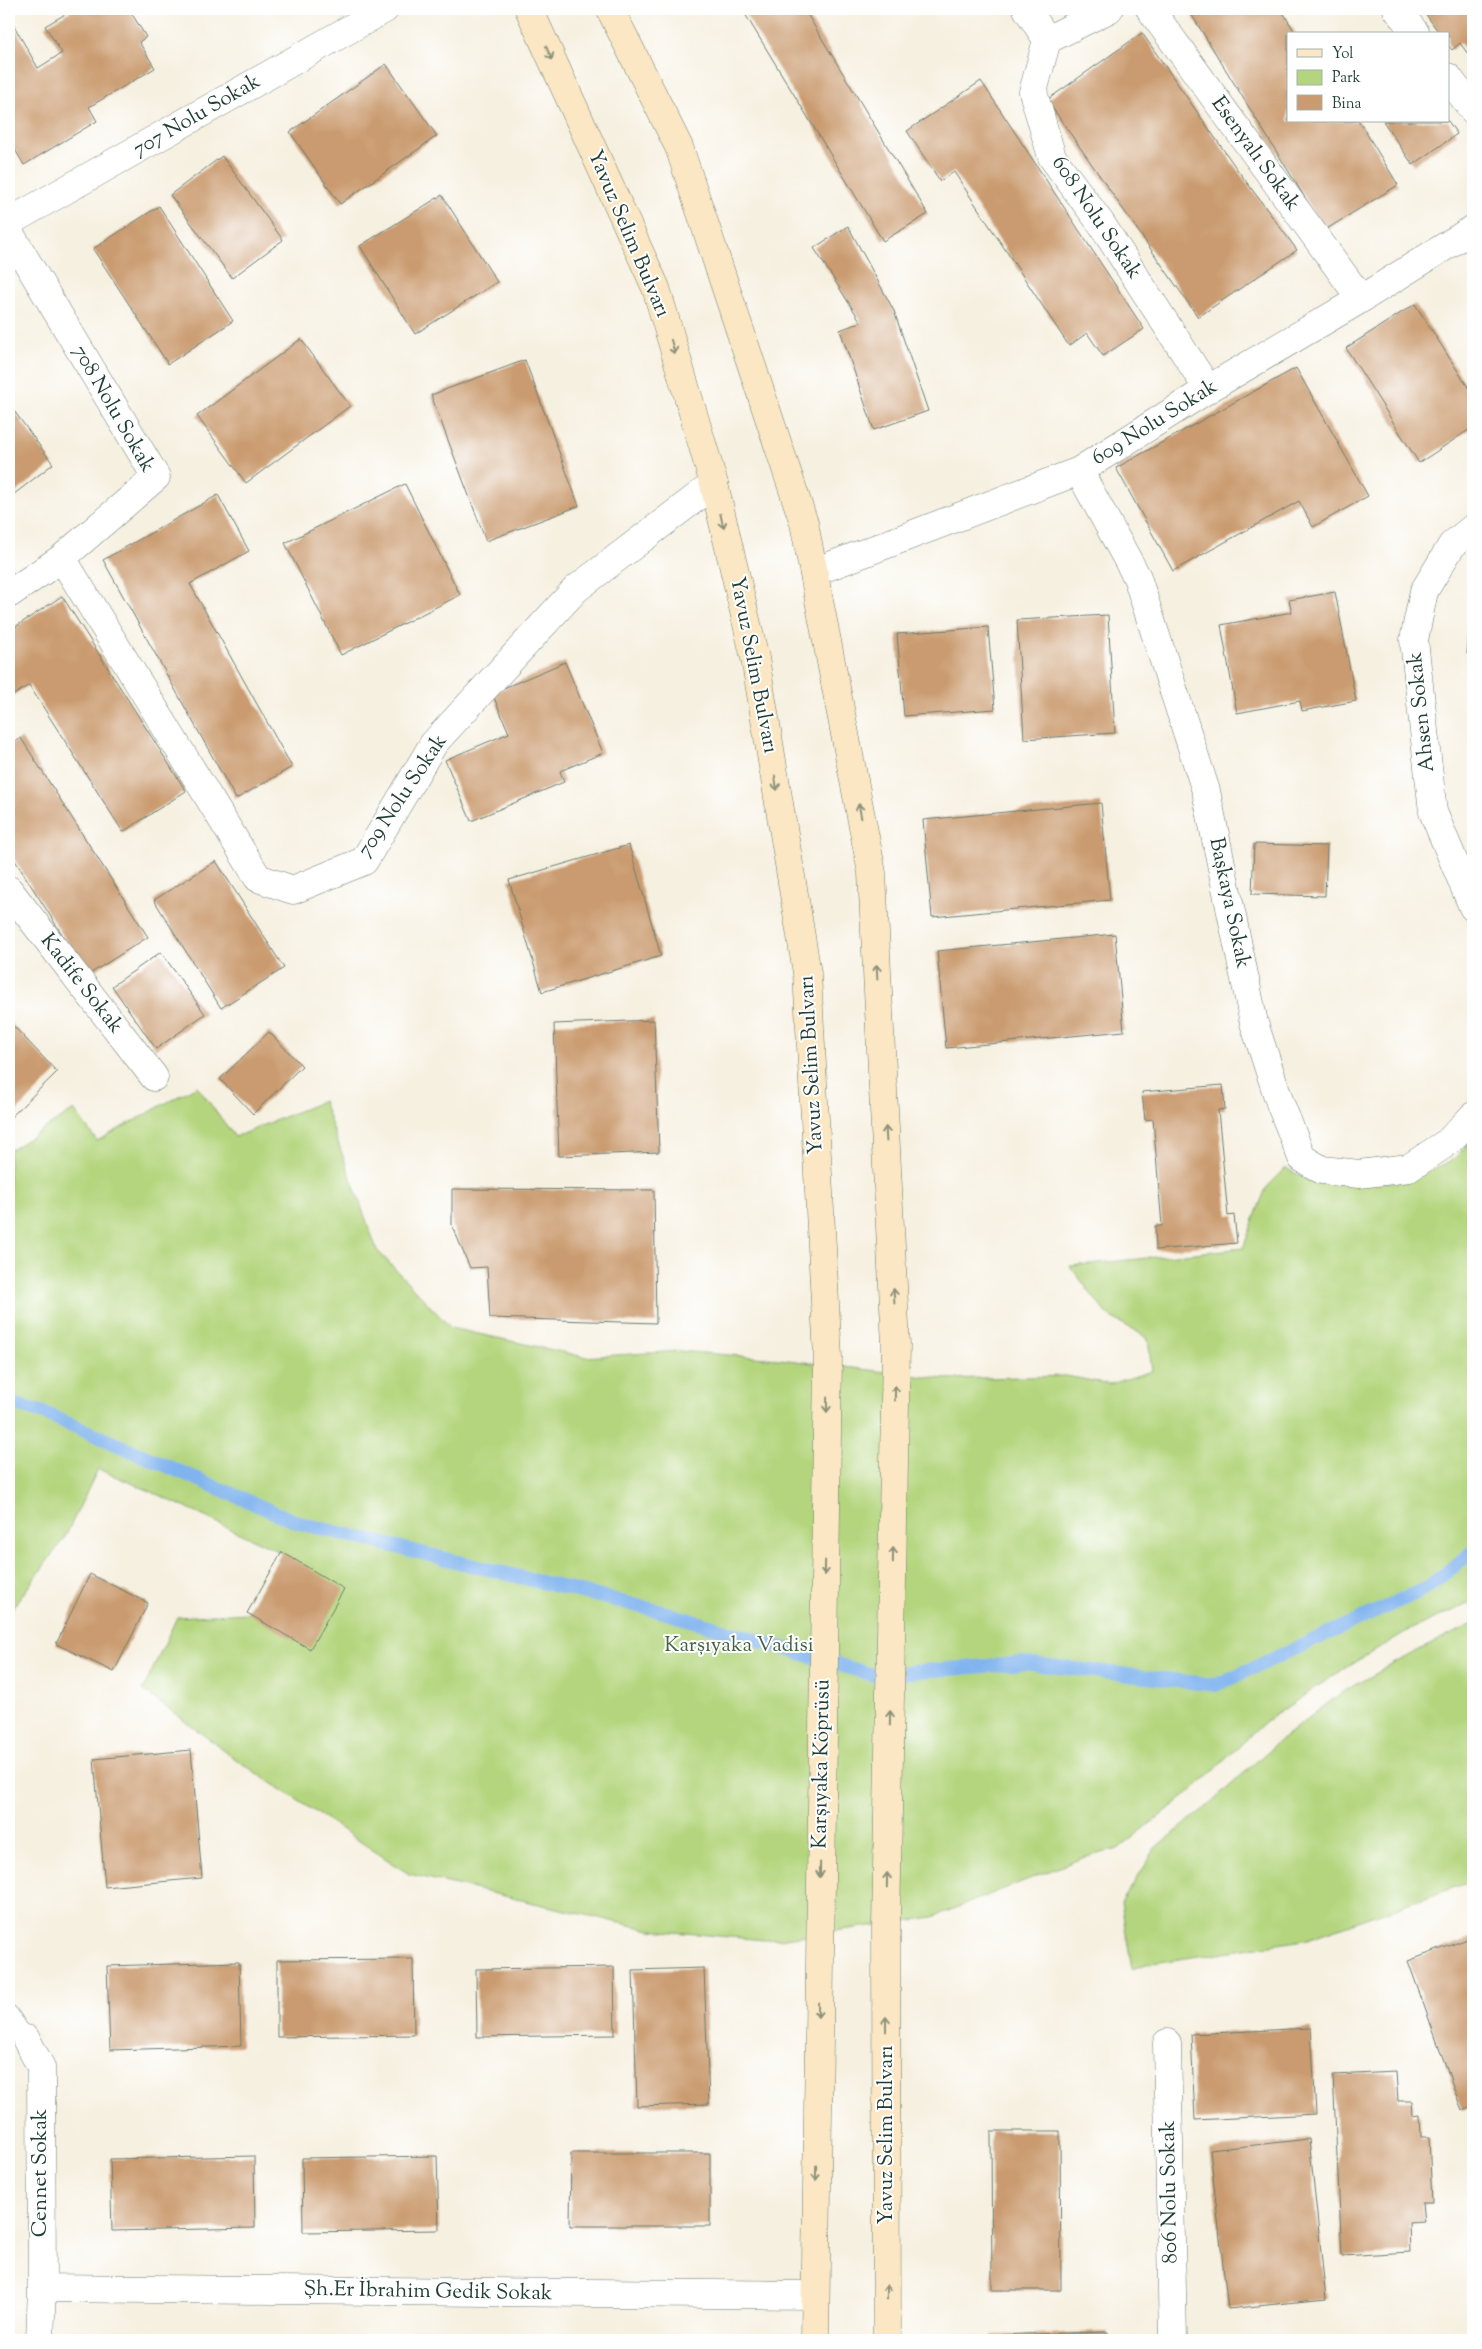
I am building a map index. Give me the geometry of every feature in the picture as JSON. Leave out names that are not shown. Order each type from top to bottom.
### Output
[{"type":"main road","name":"Yavuz Selim Bulvarı","points":[[529,9],[656,288],[714,484],[755,658],[807,973],[828,1357]]},
{"type":"main road","points":[[610,9],[679,147],[804,523],[814,572]]},
{"type":"main road","name":"Yavuz Selim Bulvarı","points":[[814,572],[872,873],[896,1345],[886,1929],[887,2340]]},
{"type":"main road","name":"Karşıyaka Köprüsü","points":[[815,2295],[828,1357]]},
{"type":"main road","points":[[815,2295],[815,2340]]},
{"type":"street","name":"707 Nolu Sokak","points":[[9,222],[385,9]]},
{"type":"street","points":[[1027,9],[1047,40],[1109,9]]},
{"type":"street","name":"Esenyalı Sokak","points":[[1150,9],[1360,299]]},
{"type":"street","points":[[1397,9],[1414,32]]},
{"type":"street","name":"608 Nolu Sokak","points":[[1047,40],[1032,92],[1052,157],[1100,222],[1208,389]]},
{"type":"street","points":[[1450,80],[1473,110]]},
{"type":"street","name":"609 Nolu Sokak","points":[[814,572],[1079,471],[1208,389],[1360,299],[1473,229]]},
{"type":"street","name":"708 Nolu Sokak","points":[[9,232],[156,477],[62,558],[9,594]]},
{"type":"street","name":"Başkaya Sokak","points":[[1079,471],[1137,577],[1206,791],[1254,1023],[1280,1103],[1302,1158],[1322,1170],[1359,1174],[1409,1168],[1448,1142],[1473,1116]]},
{"type":"street","name":"709 Nolu Sokak","points":[[62,558],[258,878],[293,890],[364,860],[434,743],[576,589],[714,484]]},
{"type":"street","name":"Ahsen Sokak","points":[[1473,528],[1452,545],[1424,591],[1414,640],[1433,812],[1473,907]]},
{"type":"street","name":"Kadife Sokak","points":[[9,890],[154,1077]]},
{"type":"street","name":"Cennet Sokak","points":[[26,2039],[41,2067],[42,2288],[40,2340]]},
{"type":"street","name":"806 Nolu Sokak","points":[[1167,2043],[1173,2340]]},
{"type":"street","name":"Şh.Er İbrahim Gedik Sokak","points":[[42,2288],[815,2295]]},
{"type":"lane","name":"Cennet Sokak","points":[[9,2014],[26,2039]]},
{"type":"green space","name":"Karşıyaka Vadisi","points":[[197,1086],[235,1137],[323,1101],[377,1250],[451,1328],[585,1357],[679,1351],[779,1359],[943,1379],[1066,1376],[1110,1384],[1152,1371],[1148,1338],[1107,1315],[1070,1266],[1243,1248],[1266,1188],[1286,1168],[1313,1183],[1355,1184],[1407,1181],[1453,1160],[1473,1139],[1473,1602],[1407,1631],[1333,1676],[1265,1722],[1194,1789],[1118,1849],[1082,1858],[933,1917],[764,1940],[651,1930],[409,1874],[237,1760],[143,1690],[177,1617],[247,1613],[282,1553],[150,1491],[98,1469],[65,1537],[9,1613],[9,1151],[74,1110],[97,1141]]},
{"type":"green space","points":[[1473,1624],[1473,1881],[1304,1940],[1146,1964],[1132,1969],[1121,1903],[1157,1847],[1210,1804],[1279,1741],[1341,1693],[1413,1653]]},
{"type":"building","points":[[74,9],[129,9],[146,37],[139,42],[155,68],[89,107],[97,121],[24,165],[9,139],[9,17],[38,68],[62,53],[45,26]]},
{"type":"building","points":[[742,9],[804,9],[928,214],[883,241]]},
{"type":"building","points":[[1188,9],[1281,9],[1295,32],[1287,32],[1287,122],[1360,122],[1398,185],[1325,230]]},
{"type":"building","points":[[1422,9],[1473,9],[1473,61],[1460,43],[1452,50],[1450,48],[1450,32],[1439,32]]},
{"type":"building","points":[[1142,33],[1239,172],[1297,250],[1198,317],[1047,100]]},
{"type":"building","points":[[386,64],[437,136],[340,204],[290,132]]},
{"type":"building","points":[[981,81],[1144,329],[1103,356],[1087,333],[1069,346],[954,172],[940,181],[907,131]]},
{"type":"building","points":[[1384,122],[1449,122],[1457,134],[1413,165]]},
{"type":"building","points":[[222,156],[283,240],[232,278],[170,195]]},
{"type":"building","points":[[442,195],[497,282],[415,334],[360,246]]},
{"type":"building","points":[[159,206],[233,321],[168,364],[93,249]]},
{"type":"building","points":[[848,226],[894,311],[928,411],[874,430],[840,330],[861,322],[814,248]]},
{"type":"building","points":[[1415,304],[1473,395],[1473,427],[1419,463],[1346,348]]},
{"type":"building","points":[[301,339],[350,406],[246,483],[197,416]]},
{"type":"building","points":[[525,360],[579,506],[486,541],[431,395]]},
{"type":"building","points":[[1296,368],[1368,496],[1313,527],[1299,501],[1173,571],[1116,468]]},
{"type":"building","points":[[9,404],[53,464],[9,498]]},
{"type":"building","points":[[405,484],[460,595],[341,655],[285,543]]},
{"type":"building","points":[[218,495],[249,551],[190,584],[292,767],[236,799],[103,560]]},
{"type":"building","points":[[1335,592],[1356,701],[1302,711],[1300,701],[1237,713],[1221,625],[1292,612],[1289,600]]},
{"type":"building","points":[[62,596],[186,791],[123,832],[29,685],[9,698],[9,631]]},
{"type":"building","points":[[1473,600],[1473,655],[1467,654]]},
{"type":"building","points":[[1108,615],[1115,733],[1024,739],[1017,620]]},
{"type":"building","points":[[988,627],[995,709],[904,716],[897,634]]},
{"type":"building","points":[[565,662],[603,753],[560,771],[564,782],[471,821],[445,760],[509,733],[492,693]]},
{"type":"building","points":[[21,738],[148,937],[88,975],[9,851],[9,746]]},
{"type":"building","points":[[1101,803],[1110,900],[932,917],[923,820]]},
{"type":"building","points":[[1254,844],[1327,846],[1325,896],[1252,894]]},
{"type":"building","points":[[629,845],[661,956],[542,992],[509,880]]},
{"type":"building","points":[[216,861],[284,968],[221,1008],[154,900]]},
{"type":"building","points":[[1115,934],[1124,1031],[946,1048],[937,951]]},
{"type":"building","points":[[161,952],[205,1014],[156,1049],[112,986]]},
{"type":"building","points":[[654,1020],[659,1152],[559,1156],[554,1024]]},
{"type":"building","points":[[9,1021],[57,1072],[9,1119]]},
{"type":"building","points":[[269,1032],[302,1066],[253,1114],[220,1079]]},
{"type":"building","points":[[1223,1085],[1225,1109],[1218,1110],[1228,1216],[1234,1215],[1237,1243],[1156,1250],[1155,1226],[1162,1226],[1153,1119],[1145,1120],[1142,1092]]},
{"type":"building","points":[[452,1189],[654,1190],[656,1323],[490,1318],[487,1267],[470,1268],[452,1225]]},
{"type":"building","points":[[282,1552],[344,1589],[310,1649],[247,1613]]},
{"type":"building","points":[[90,1574],[148,1603],[114,1672],[56,1644]]},
{"type":"building","points":[[191,1750],[202,1878],[105,1887],[94,1759]]},
{"type":"building","points":[[1473,1937],[1473,2107],[1462,2111],[1408,1961]]},
{"type":"building","points":[[413,1959],[414,2035],[277,2037],[277,1960]]},
{"type":"building","points":[[239,1962],[241,2046],[110,2050],[107,1966]]},
{"type":"building","points":[[614,1967],[615,2035],[477,2037],[476,1969]]},
{"type":"building","points":[[704,1968],[709,2104],[637,2106],[633,1970]]},
{"type":"building","points":[[1311,2028],[1316,2114],[1195,2120],[1191,2034]]},
{"type":"building","points":[[1396,2072],[1398,2101],[1412,2101],[1413,2116],[1420,2115],[1421,2137],[1429,2137],[1432,2203],[1422,2203],[1424,2222],[1409,2223],[1410,2252],[1342,2256],[1333,2075]]},
{"type":"building","points":[[991,2131],[1060,2131],[1061,2290],[992,2290]]},
{"type":"building","points":[[1309,2139],[1326,2299],[1228,2309],[1210,2150]]},
{"type":"building","points":[[571,2153],[710,2153],[710,2226],[570,2226]]},
{"type":"building","points":[[254,2156],[255,2228],[112,2231],[110,2159]]},
{"type":"building","points":[[437,2156],[439,2230],[303,2232],[302,2158]]},
{"type":"building","points":[[1108,2332],[1108,2340],[992,2340],[992,2335]]},
{"type":"waterway","points":[[9,1403],[44,1413],[299,1523],[663,1612],[873,1675],[1024,1663],[1216,1685],[1423,1590],[1473,1552]]}]
